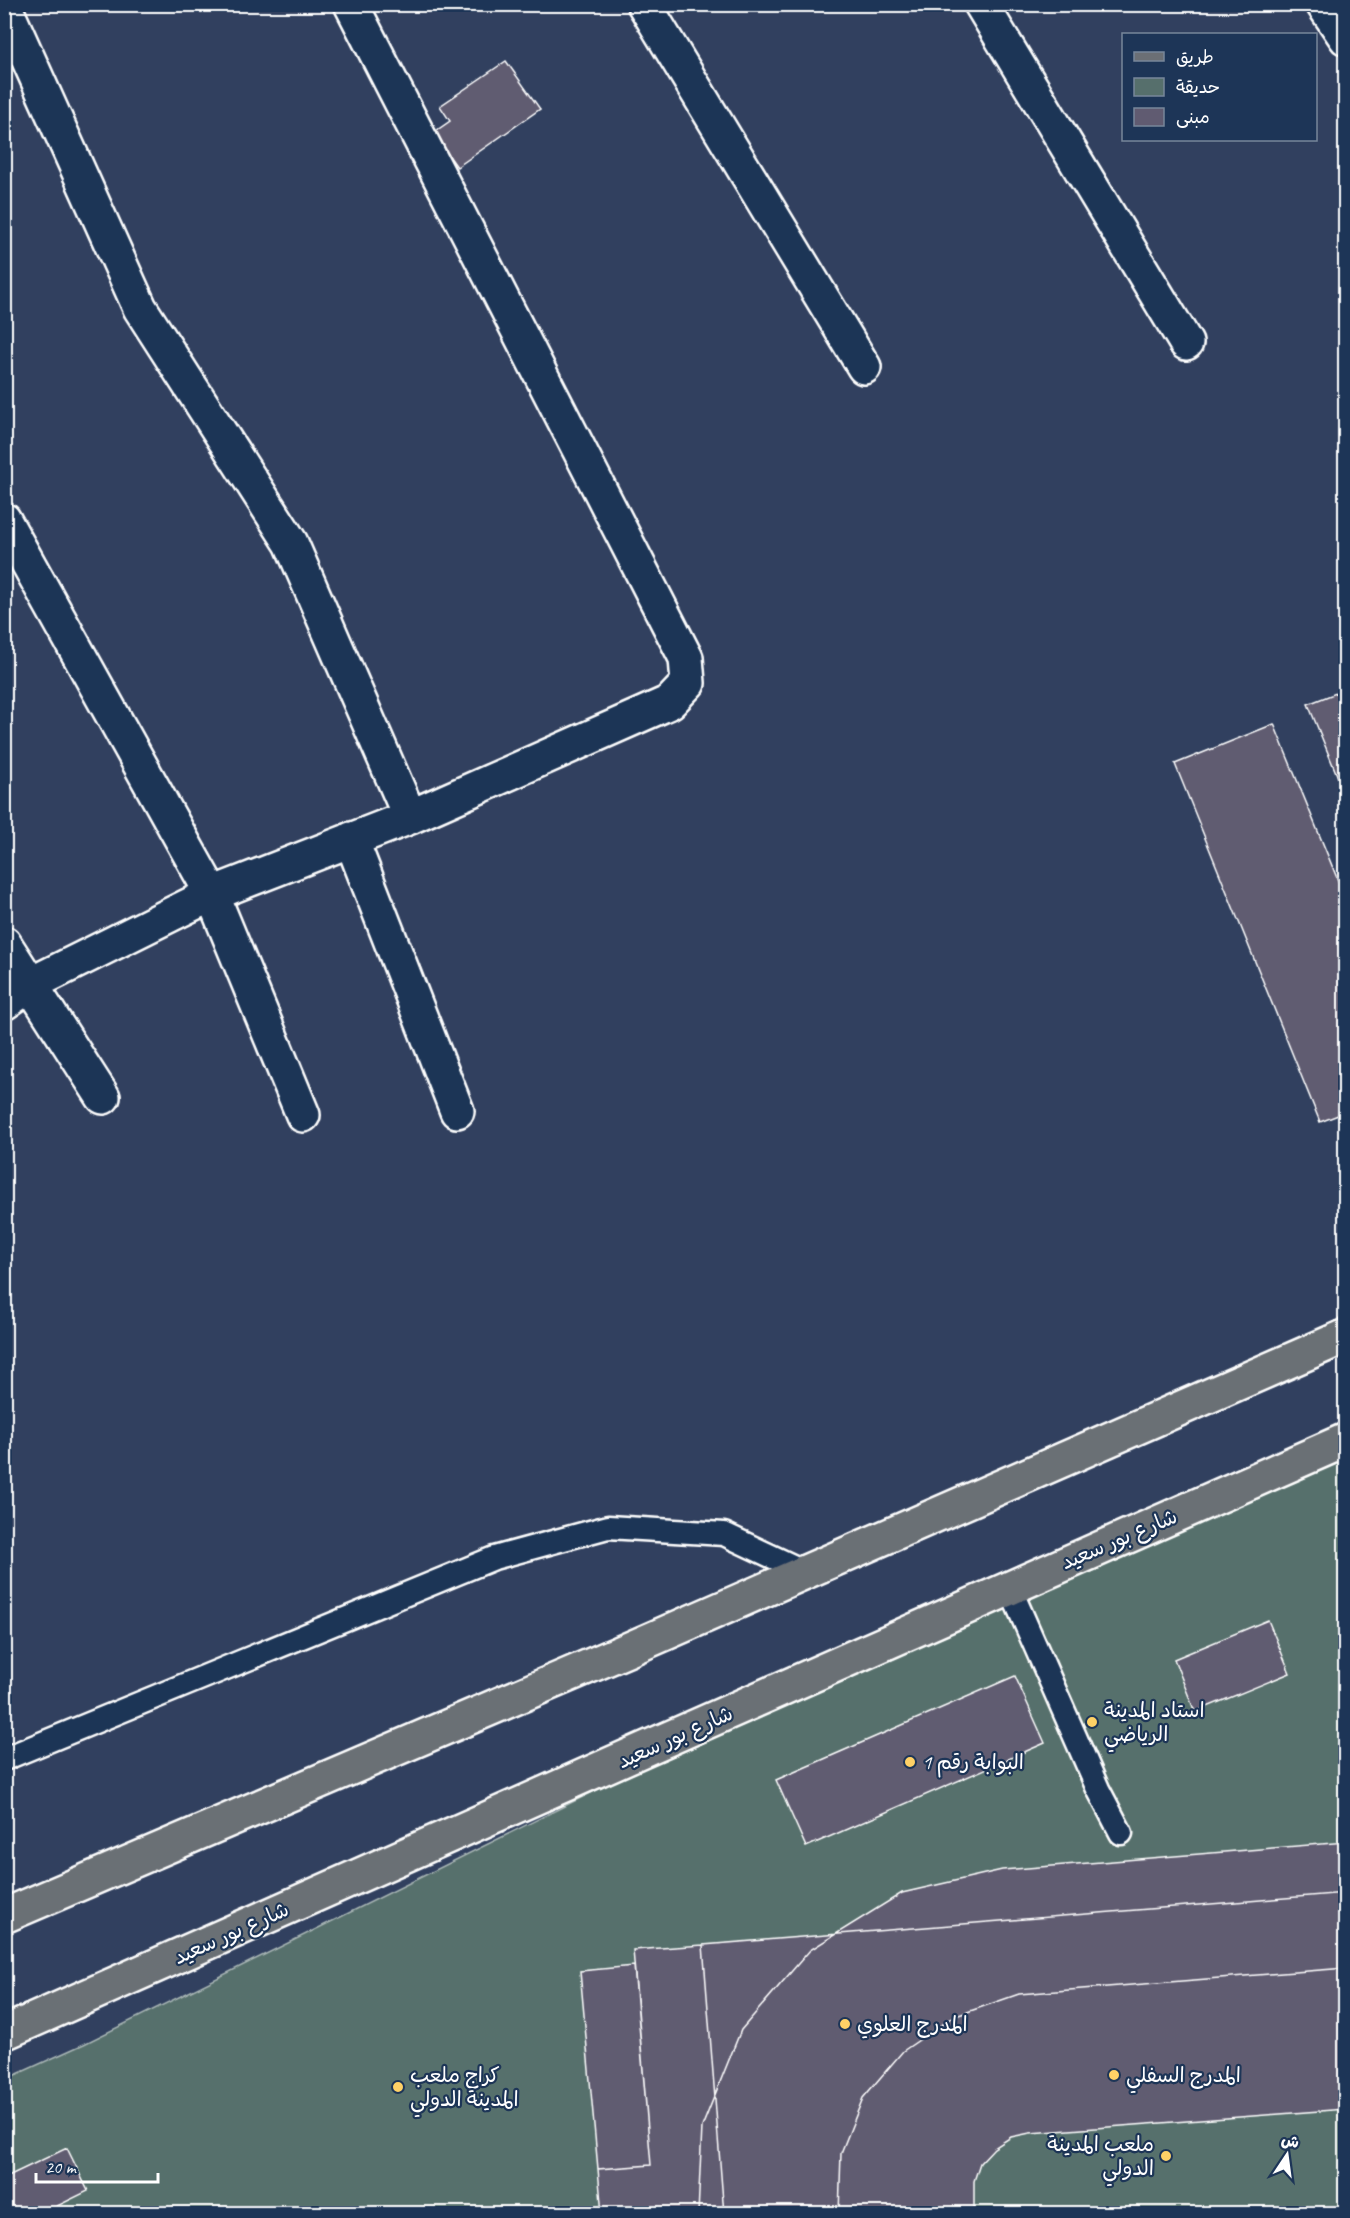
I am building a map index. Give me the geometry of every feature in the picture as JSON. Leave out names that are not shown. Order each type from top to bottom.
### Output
[{"type":"main road","points":[[4,1916],[805,1572],[1346,1336]]},
{"type":"main road","name":"شارع بور سعيد","points":[[4,2033],[669,1740],[1009,1586],[1346,1440]]},
{"type":"street","points":[[4,1003],[31,984],[212,894],[410,818],[670,702],[688,683],[686,658],[351,4]]},
{"type":"street","points":[[644,4],[864,368]]},
{"type":"street","points":[[981,4],[1186,343]]},
{"type":"street","points":[[1323,4],[1346,38]]},
{"type":"street","points":[[4,5],[140,308],[291,543],[410,818]]},
{"type":"street","points":[[4,520],[212,894],[303,1115]]},
{"type":"street","points":[[351,839],[457,1112]]},
{"type":"street","points":[[4,943],[103,1097]]},
{"type":"lane","points":[[4,1759],[494,1558],[608,1527],[724,1534],[805,1572]]},
{"type":"lane","points":[[1009,1586],[1098,1790],[1121,1833]]},
{"type":"green space","name":"استاد المدينة الرياضي","points":[[1345,1440],[1345,2213],[5,2213],[4,2080],[84,2044],[1009,1586]]},
{"type":"building","points":[[506,61],[540,109],[457,167],[433,133],[450,121],[440,106]]},
{"type":"building","points":[[1346,689],[1346,797],[1308,704]]},
{"type":"building","points":[[1274,724],[1346,900],[1346,1112],[1320,1122],[1175,764]]},
{"type":"building","points":[[1268,1620],[1290,1673],[1195,1712],[1174,1659]]},
{"type":"building","name":"البوابة رقم 1","points":[[1015,1676],[1045,1743],[806,1847],[776,1780]]},
{"type":"building","name":"المدرج العلوي","points":[[1346,1842],[1346,1968],[1019,1994],[953,2017],[903,2051],[863,2098],[841,2153],[839,2214],[698,2214],[702,2127],[741,2030],[810,1950],[902,1893],[1002,1870]]},
{"type":"building","points":[[1346,1842],[1346,2109],[1030,2133],[1011,2137],[994,2148],[980,2163],[974,2181],[974,2214],[698,2214],[702,2127],[741,2030],[810,1950],[902,1893],[1002,1870]]},
{"type":"building","points":[[1346,1893],[1346,2109],[1030,2133],[1011,2137],[994,2148],[980,2163],[974,2181],[974,2214],[724,2214],[703,1945]]},
{"type":"building","points":[[703,1945],[724,2214],[602,2214],[598,2169],[651,2165],[633,1950]]},
{"type":"building","points":[[634,1966],[651,2165],[598,2169],[580,1971]]},
{"type":"building","name":"المدرج السفلي","points":[[1346,1968],[1346,2109],[1030,2133],[1011,2137],[994,2148],[980,2163],[974,2181],[974,2214],[839,2214],[841,2153],[863,2098],[903,2051],[953,2017],[1019,1994]]},
{"type":"building","points":[[67,2148],[88,2191],[41,2214],[4,2214],[4,2178]]},
{"type":"place","name":"استاد المدينة الرياضي","points":[[1092,1722]]},
{"type":"place","name":"البوابة رقم 1","points":[[910,1762]]},
{"type":"place","name":"المدرج العلوي","points":[[845,2024]]},
{"type":"place","name":"المدرج السفلي","points":[[1114,2075]]},
{"type":"place","name":"كراج ملعب المدينة الدولي","points":[[398,2087]]},
{"type":"place","name":"ملعب المدينة الدولي","points":[[1166,2156]]}]
